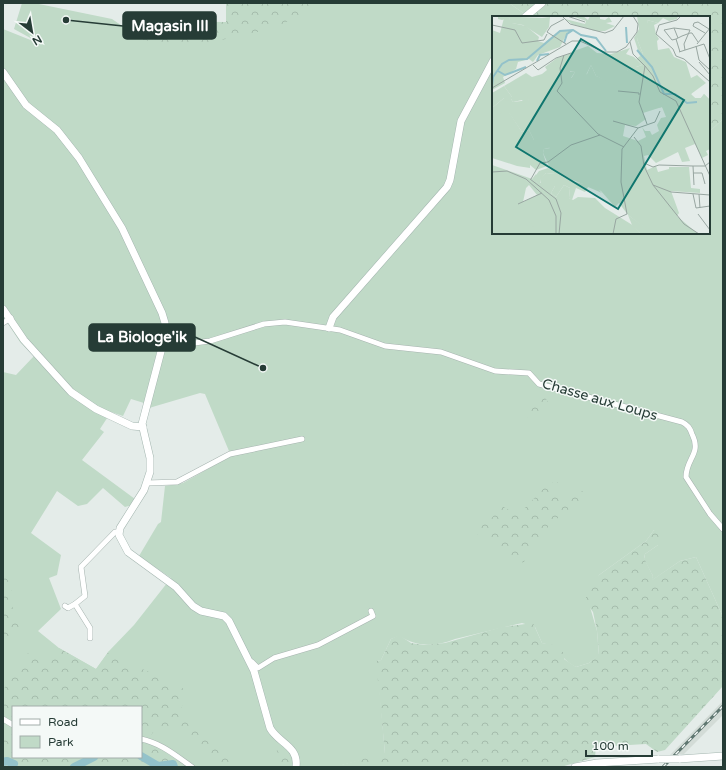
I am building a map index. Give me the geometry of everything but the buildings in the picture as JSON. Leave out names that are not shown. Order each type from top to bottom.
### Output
[{"type":"street","points":[[526,16],[542,3]]},
{"type":"street","points":[[330,328],[333,317],[447,187],[450,180],[461,121],[492,63]]},
{"type":"street","points":[[3,72],[26,105],[57,130],[68,142],[109,206],[126,236],[160,306],[165,323],[163,343],[146,406],[142,427],[150,458],[150,472],[147,483],[118,532],[115,532],[81,566],[85,596],[68,608],[65,606]]},
{"type":"street","points":[[3,309],[11,318],[24,340],[72,392],[96,409],[134,427],[142,427]]},
{"type":"street","points":[[3,323],[11,318]]},
{"type":"street","name":"Chasse aux Loups","points":[[163,343],[186,344],[210,342],[264,324],[285,322],[330,328],[347,332],[385,346],[441,352],[487,369],[529,373],[539,384],[687,424],[696,444],[696,450],[688,466],[686,476],[710,514],[723,529]]},
{"type":"street","points":[[147,483],[154,484],[177,482],[230,454],[302,439]]},
{"type":"street","points":[[118,532],[121,543],[128,552],[176,587],[193,606],[201,611],[217,614],[226,618],[254,671],[270,728],[273,733],[293,751],[296,767]]},
{"type":"street","points":[[75,604],[90,628],[90,638]]},
{"type":"street","points":[[248,658],[258,668],[274,658],[318,645],[373,616],[370,611]]},
{"type":"street","points":[[3,719],[12,724]]},
{"type":"street","points":[[142,739],[153,742],[166,749],[192,767]]},
{"type":"street","points":[[575,767],[597,763],[723,756]]},
{"type":"shaded area","points":[[723,701],[723,715],[684,754],[670,755]]},
{"type":"green space","points":[[22,3],[34,3],[112,19],[143,40],[321,3],[509,3],[528,16],[492,16],[492,234],[710,234],[710,131],[723,119],[723,617],[696,557],[680,561],[651,581],[653,576],[644,559],[645,554],[658,545],[654,530],[646,541],[599,575],[590,607],[597,631],[599,655],[589,663],[576,667],[566,660],[553,647],[542,643],[535,627],[522,623],[448,642],[426,645],[406,640],[399,636],[391,639],[381,660],[377,661],[385,754],[342,765],[342,767],[3,767],[3,372],[16,375],[34,356],[20,342],[3,316],[3,29],[43,45],[14,29]],"holes":[[[200,393],[205,394],[229,451],[229,457],[183,483],[165,486],[161,522],[158,524],[139,556],[171,578],[134,625],[109,651],[96,669],[59,648],[38,631],[61,609],[49,578],[57,575],[61,555],[31,533],[57,491],[78,506],[87,504],[103,488],[125,507],[132,505],[135,499],[82,460],[104,432],[100,429],[111,412],[123,416],[131,399],[144,403],[149,408]]]},
{"type":"green space","points":[[226,3],[321,3],[275,28],[190,47],[143,40],[132,32],[135,21],[226,22]]},
{"type":"green space","points":[[509,3],[723,3],[723,119],[710,131],[710,16],[528,16]]},
{"type":"green space","points":[[541,392],[548,402],[537,424],[526,416]]},
{"type":"green space","points":[[556,481],[558,483],[556,487],[557,493],[561,496],[580,490],[584,492],[585,496],[553,522],[536,540],[524,562],[520,563],[477,534],[478,527],[490,520],[502,506],[518,515],[546,486]]},
{"type":"green space","points":[[654,530],[663,536],[658,545],[645,554],[644,558],[653,576],[652,580],[680,561],[696,557],[723,617],[723,686],[665,750],[657,752],[646,744],[596,747],[595,757],[561,767],[342,767],[341,765],[385,753],[376,661],[381,660],[391,639],[399,635],[411,643],[424,645],[445,643],[502,627],[533,623],[542,643],[553,645],[564,653],[564,659],[576,667],[589,663],[599,654],[597,631],[593,612],[586,603],[586,593],[599,575],[646,541]]},
{"type":"green space","points":[[5,575],[12,589],[8,599],[22,625],[9,639],[5,639],[3,637],[3,576]]},
{"type":"green space","points":[[59,648],[96,669],[109,651],[130,664],[169,680],[174,685],[187,690],[179,716],[216,740],[212,745],[247,767],[215,767],[212,760],[203,748],[191,738],[177,731],[164,729],[154,731],[149,738],[142,736],[142,706],[12,706],[12,720],[3,715],[3,690],[28,653],[45,664]]},
{"type":"green space","points":[[3,724],[12,729],[12,758],[142,758],[142,743],[150,745],[186,767],[3,767]]},
{"type":"green space","points":[[273,738],[290,753],[293,767],[268,767],[278,754]]},
{"type":"waterway","points":[[142,757],[158,766],[173,764],[174,767]]},
{"type":"waterway","points":[[74,767],[92,758]]},
{"type":"waterway","points":[[3,762],[7,761],[14,764],[12,767]]},
{"type":"railway","points":[[663,767],[723,706]]},
{"type":"place","name":"Magasin III","points":[[66,20]]},
{"type":"place","name":"La Biologe'ik","points":[[263,368]]}]
